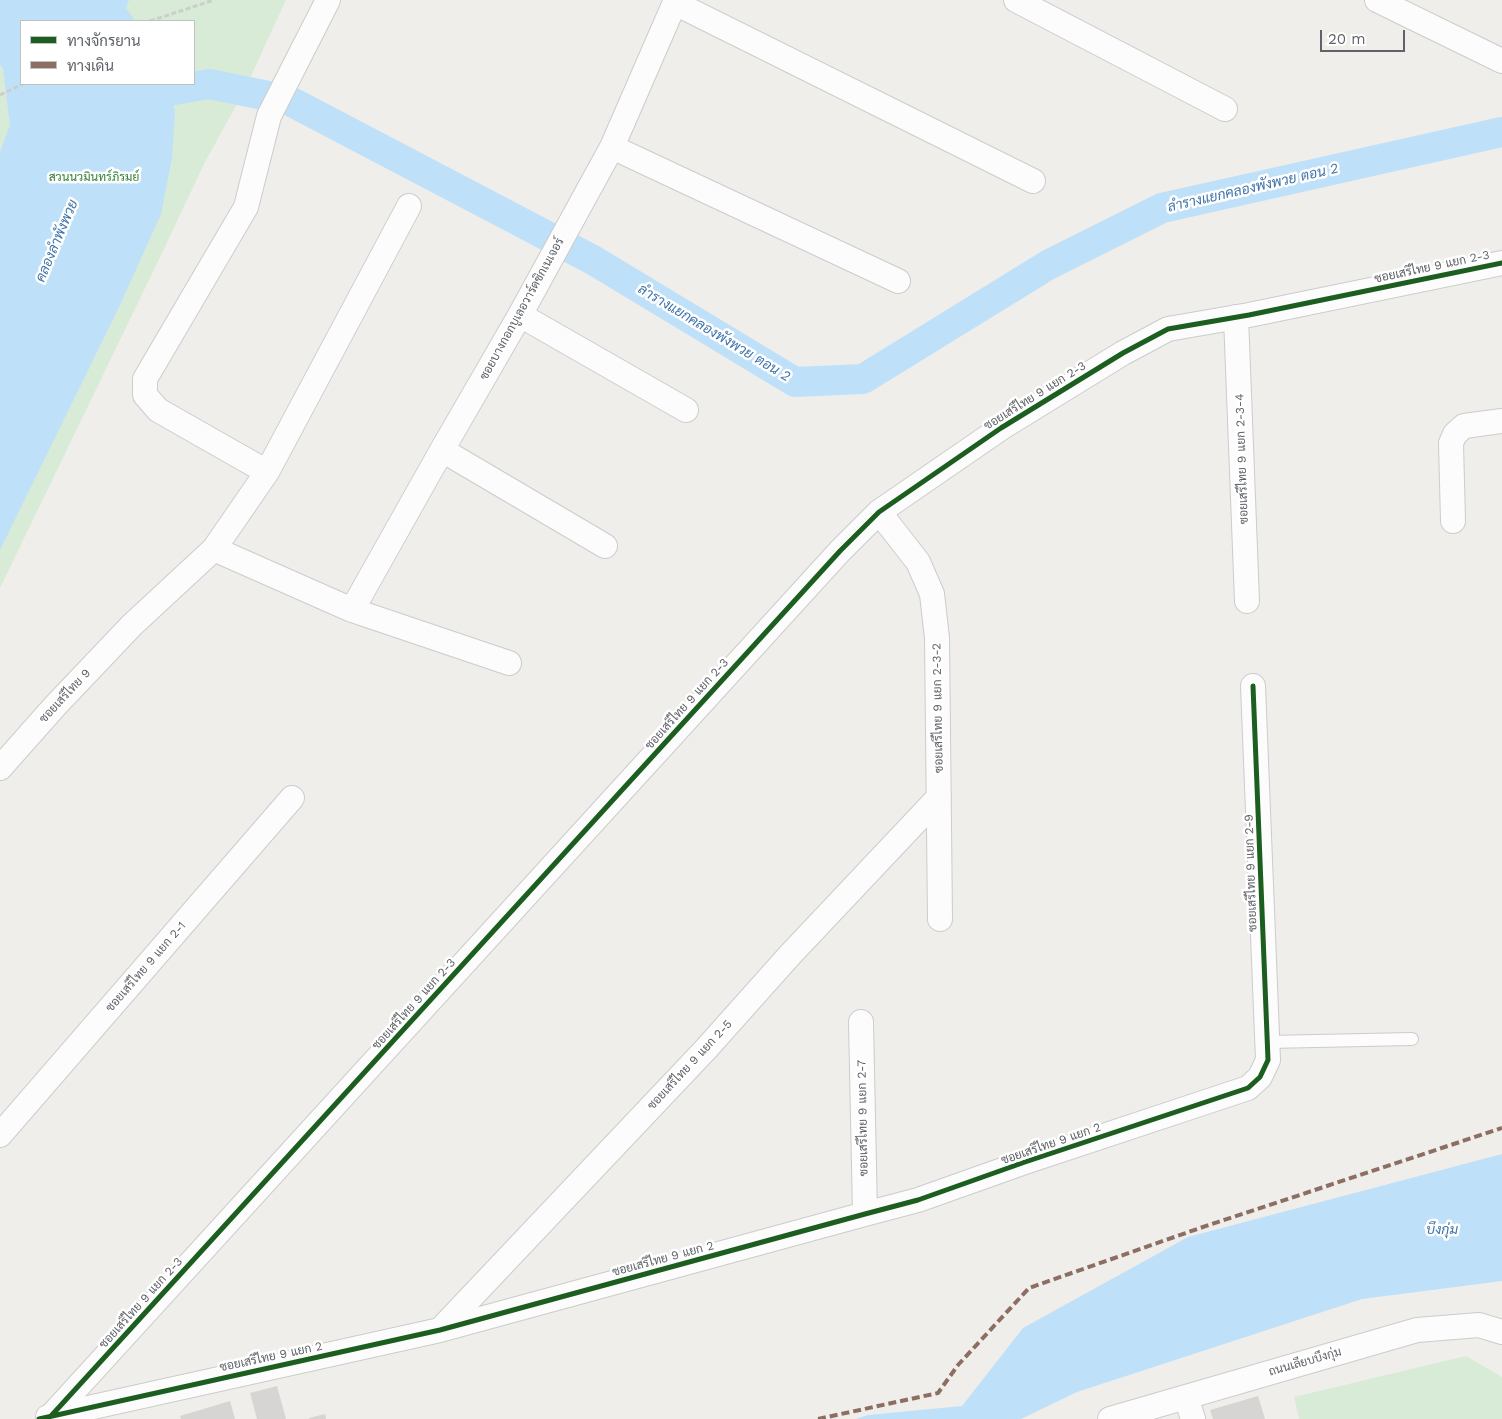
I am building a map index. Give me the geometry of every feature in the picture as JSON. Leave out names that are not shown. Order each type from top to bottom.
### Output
[{"type":"street","points":[[267,472],[158,410],[145,395],[145,379],[246,207],[270,116],[328,0]]},
{"type":"street","points":[[1016,0],[1225,109]]},
{"type":"street","points":[[1377,0],[1502,61]]},
{"type":"street","points":[[676,2],[1033,181]]},
{"type":"street","name":"ซอยบางกอกบูเลอวาร์ดซิกเนเจอร์","points":[[352,610],[520,314],[612,147],[676,2]]},
{"type":"street","points":[[612,147],[898,281]]},
{"type":"street","points":[[409,206],[267,472],[214,549],[352,610],[509,663]]},
{"type":"street","name":"ซอยเสรีไทย 9 แยก 2-3","points":[[45,1418],[840,551],[879,512],[1002,428],[1123,353],[1168,329],[1502,263]]},
{"type":"street","points":[[520,314],[686,410]]},
{"type":"street","name":"ซอยเสรีไทย 9 แยก 2-3-4","points":[[1236,317],[1247,601]]},
{"type":"street","points":[[1453,521],[1451,443],[1455,434],[1464,426],[1502,421]]},
{"type":"street","points":[[442,450],[605,546]]},
{"type":"street","name":"ซอยเสรีไทย 9 แยก 2-3-2","points":[[879,512],[918,562],[932,594],[937,638],[940,919]]},
{"type":"street","name":"ซอยเสรีไทย 9","points":[[0,768],[55,706],[132,625],[214,549]]},
{"type":"street","name":"ซอยเสรีไทย 9 แยก 2-9","points":[[1253,686],[1268,1051]]},
{"type":"street","name":"ซอยเสรีไทย 9 แยก 2-5","points":[[440,1330],[706,1050],[789,956],[939,797]]},
{"type":"street","name":"ซอยเสรีไทย 9 แยก 2-1","points":[[0,1135],[292,798]]},
{"type":"street","name":"ซอยเสรีไทย 9 แยก 2-7","points":[[861,1022],[865,1214]]},
{"type":"street","name":"ซอยเสรีไทย 9 แยก 2","points":[[45,1418],[440,1330],[918,1200],[1025,1162],[1248,1088],[1260,1077],[1268,1051]]},
{"type":"street","name":"ถนนเลียบบึงกุ่ม","points":[[1110,1419],[1417,1330],[1479,1325],[1502,1332]]},
{"type":"street","points":[[1186,1397],[1193,1419]]},
{"type":"lane","points":[[1268,1051],[1412,1039]]},
{"type":"path","points":[[153,20],[214,0]]},
{"type":"path","points":[[1,95],[21,85]]},
{"type":"green space","name":"สวนนวมินทร์ภิรมย์","points":[[0,0],[286,0],[244,91],[204,164],[0,588]]},
{"type":"green space","points":[[1466,1356],[1502,1377],[1502,1419],[1299,1419],[1294,1397]]},
{"type":"water","name":"สวนนวมินทร์ภิรมย์","points":[[0,0],[129,0],[126,8],[134,20],[20,20],[20,85],[166,85],[175,110],[172,158],[161,214],[120,305],[0,550],[0,152],[10,125],[3,69],[0,64]]},
{"type":"water","name":"บึงกุ่ม","points":[[1502,1154],[1502,1281],[1362,1299],[1077,1392],[1021,1419],[856,1419],[868,1415],[962,1406],[1023,1328],[1188,1237]]},
{"type":"building","points":[[277,1386],[286,1419],[257,1419],[250,1393]]},
{"type":"building","points":[[1258,1396],[1265,1419],[1213,1419],[1210,1410]]},
{"type":"building","points":[[230,1401],[235,1419],[181,1419],[180,1416]]},
{"type":"building","points":[[325,1414],[326,1419],[309,1419],[309,1418]]},
{"type":"waterway","name":"ลำรางแยกคลองพังพวย ตอน 2","points":[[128,98],[209,84],[288,100],[593,260],[795,382],[863,379],[1048,265],[1162,208],[1502,132]]},
{"type":"marked path","points":[[818,1419],[938,1393],[958,1365],[1029,1288],[1200,1228],[1502,1128]]},
{"type":"cycle path","points":[[51,1416],[840,551],[879,512],[1001,428],[1123,353],[1168,329],[1249,315],[1502,263]]},
{"type":"cycle path","points":[[39,1419],[440,1330],[918,1200],[1025,1162],[1248,1088],[1260,1077],[1268,1060],[1253,686]]},
{"type":"water label","name":"คลองลำพังพวย","points":[[57,241]]}]
